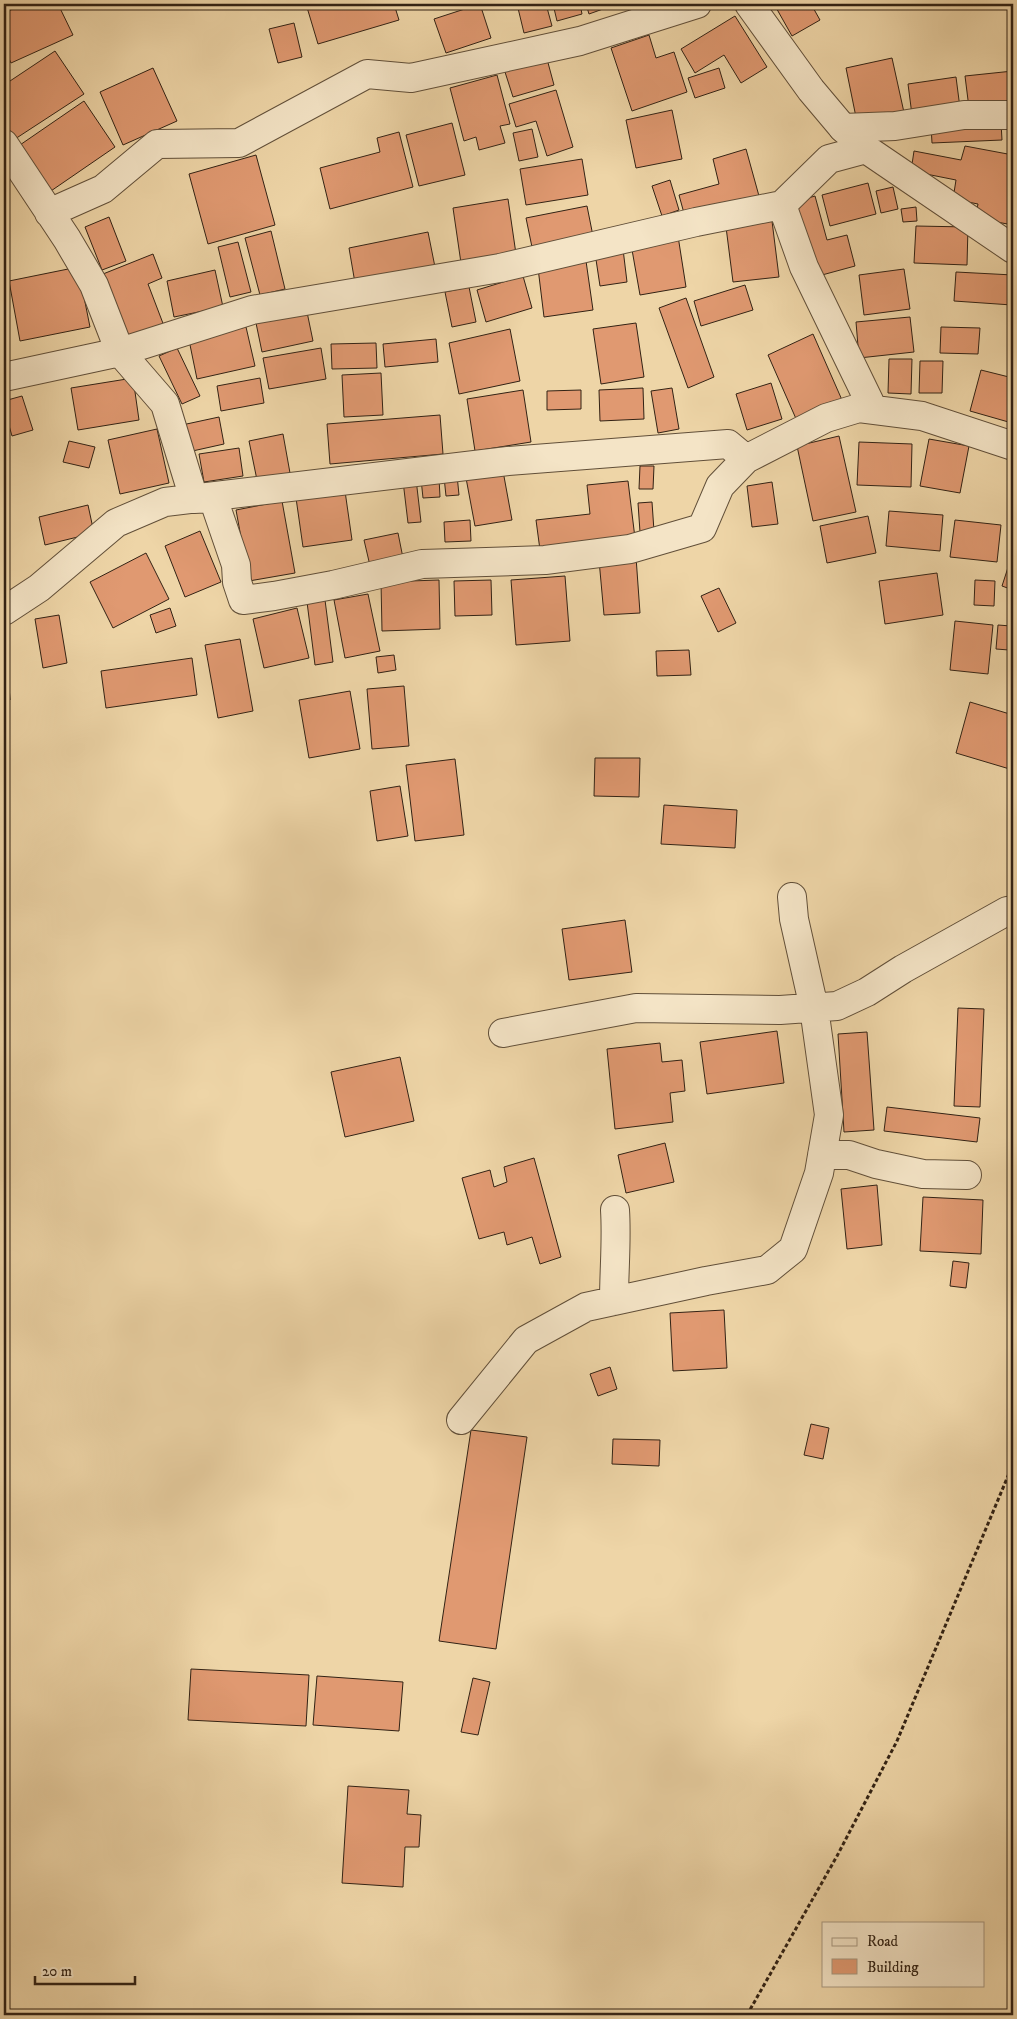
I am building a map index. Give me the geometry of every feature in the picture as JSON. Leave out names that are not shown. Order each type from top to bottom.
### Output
[{"type":"street","points":[[50,213],[103,189],[157,144],[239,143],[367,74],[411,78],[580,41],[697,4]]},
{"type":"street","points":[[749,4],[811,90],[843,128],[866,149],[1013,249]]},
{"type":"street","points":[[843,128],[895,126],[964,115],[1013,115]]},
{"type":"street","points":[[4,144],[50,213],[94,285],[120,352],[165,404],[194,499]]},
{"type":"street","points":[[4,378],[120,352],[252,310],[500,268],[696,222],[782,205],[829,159],[866,149]]},
{"type":"street","points":[[782,205],[804,267],[873,410]]},
{"type":"street","points":[[194,499],[213,498],[236,565],[237,582],[243,600],[333,585],[422,564],[545,560],[630,549],[702,528],[720,486],[746,459],[826,418],[859,408],[922,416],[1013,446]]},
{"type":"street","points":[[4,611],[39,588],[116,522],[165,502],[508,462],[728,444],[746,459]]},
{"type":"street","points":[[461,1420],[526,1340],[586,1307],[767,1270],[793,1249],[820,1172],[829,1115],[814,1008],[794,919],[792,897]]},
{"type":"street","points":[[504,1033],[636,1008],[780,1010],[837,1006],[867,992],[903,969],[1006,912],[1013,910]]},
{"type":"street","points":[[822,1155],[849,1155],[876,1164],[924,1174],[967,1175]]},
{"type":"street","points":[[614,1301],[614,1262],[617,1236],[615,1210]]},
{"type":"path","points":[[748,2015],[837,1856],[897,1741],[1013,1464]]},
{"type":"building","points":[[24,4],[58,4],[73,35],[11,63],[4,48],[4,13]]},
{"type":"building","points":[[306,4],[394,4],[399,20],[318,44]]},
{"type":"building","points":[[480,4],[491,38],[446,53],[434,19]]},
{"type":"building","points":[[517,4],[546,4],[552,26],[524,33]]},
{"type":"building","points":[[553,4],[580,4],[582,14],[557,21]]},
{"type":"building","points":[[586,4],[617,4],[589,14]]},
{"type":"building","points":[[774,4],[811,4],[820,20],[792,36]]},
{"type":"building","points":[[735,16],[767,67],[741,83],[724,55],[695,73],[681,49]]},
{"type":"building","points":[[294,23],[302,57],[278,63],[269,29]]},
{"type":"building","points":[[649,35],[656,58],[674,52],[687,92],[632,111],[611,48]]},
{"type":"building","points":[[55,51],[84,94],[15,139],[4,122],[4,85]]},
{"type":"building","points":[[892,58],[905,117],[858,127],[846,68]]},
{"type":"building","points":[[547,59],[554,85],[513,97],[505,72]]},
{"type":"building","points":[[153,68],[177,121],[123,145],[100,92]]},
{"type":"building","points":[[719,68],[725,88],[695,98],[688,78]]},
{"type":"building","points":[[1013,71],[1013,103],[969,108],[965,76]]},
{"type":"building","points":[[497,75],[510,124],[500,126],[505,143],[479,150],[476,137],[464,141],[450,88]]},
{"type":"building","points":[[956,77],[960,108],[912,115],[908,84]]},
{"type":"building","points":[[556,90],[573,147],[547,156],[536,121],[516,127],[509,104]]},
{"type":"building","points":[[84,101],[115,147],[48,193],[17,147]]},
{"type":"building","points":[[672,110],[682,159],[636,168],[626,120]]},
{"type":"building","points":[[1008,121],[1013,121],[1013,147],[1008,147]]},
{"type":"building","points":[[452,123],[465,175],[419,186],[406,135]]},
{"type":"building","points":[[1001,123],[1002,140],[932,143],[931,126]]},
{"type":"building","points":[[532,129],[538,157],[519,161],[513,133]]},
{"type":"building","points":[[399,132],[413,187],[330,209],[320,168],[380,152],[377,138]]},
{"type":"building","points":[[965,146],[1013,155],[1013,225],[975,218],[978,204],[953,199],[956,180],[911,171],[914,151],[961,160]]},
{"type":"building","points":[[746,149],[759,196],[685,217],[679,195],[719,184],[713,159]]},
{"type":"building","points":[[256,155],[275,225],[208,244],[189,174]]},
{"type":"building","points":[[582,159],[588,195],[526,205],[520,169]]},
{"type":"building","points":[[670,180],[679,210],[662,216],[652,186]]},
{"type":"building","points":[[868,183],[876,214],[830,226],[822,195]]},
{"type":"building","points":[[893,187],[898,209],[881,213],[876,191]]},
{"type":"building","points":[[815,196],[827,240],[847,235],[855,266],[811,278],[791,203]]},
{"type":"building","points":[[508,199],[516,254],[461,263],[453,208]]},
{"type":"building","points":[[587,206],[594,241],[533,252],[526,218]]},
{"type":"building","points":[[916,207],[917,221],[903,222],[901,209]]},
{"type":"building","points":[[109,217],[126,261],[102,270],[85,227]]},
{"type":"building","points":[[772,221],[779,277],[733,282],[726,227]]},
{"type":"building","points":[[916,226],[968,227],[967,265],[914,263]]},
{"type":"building","points":[[271,231],[285,289],[260,295],[245,238]]},
{"type":"building","points":[[428,232],[435,267],[355,283],[349,248]]},
{"type":"building","points":[[678,236],[686,287],[640,295],[631,244]]},
{"type":"building","points":[[238,242],[251,292],[230,297],[218,247]]},
{"type":"building","points":[[623,249],[627,282],[600,286],[595,253]]},
{"type":"building","points":[[153,254],[162,278],[148,284],[164,326],[123,342],[98,276]]},
{"type":"building","points":[[586,261],[593,310],[544,317],[538,268]]},
{"type":"building","points":[[78,267],[90,327],[20,341],[9,281]]},
{"type":"building","points":[[904,269],[910,309],[864,315],[859,275]]},
{"type":"building","points":[[215,270],[223,307],[174,317],[167,281]]},
{"type":"building","points":[[956,272],[1013,275],[1012,305],[954,301]]},
{"type":"building","points":[[523,276],[532,308],[486,322],[477,290]]},
{"type":"building","points":[[745,285],[753,310],[701,326],[694,301]]},
{"type":"building","points":[[469,287],[476,322],[452,327],[445,292]]},
{"type":"building","points":[[686,298],[714,377],[688,388],[659,308]]},
{"type":"building","points":[[307,312],[313,341],[262,352],[256,323]]},
{"type":"building","points":[[910,317],[914,352],[859,358],[856,322]]},
{"type":"building","points":[[636,323],[644,377],[601,384],[593,329]]},
{"type":"building","points":[[246,327],[255,366],[197,379],[189,340]]},
{"type":"building","points":[[941,327],[980,328],[978,354],[940,353]]},
{"type":"building","points":[[510,329],[520,381],[459,394],[449,343]]},
{"type":"building","points":[[813,334],[842,400],[797,421],[768,355]]},
{"type":"building","points":[[436,339],[438,362],[385,367],[383,344]]},
{"type":"building","points":[[376,343],[377,368],[332,369],[331,344]]},
{"type":"building","points":[[177,348],[200,396],[182,404],[159,356]]},
{"type":"building","points":[[321,348],[326,379],[269,389],[263,358]]},
{"type":"building","points":[[889,359],[912,359],[911,394],[888,393]]},
{"type":"building","points":[[920,361],[943,361],[942,393],[919,393]]},
{"type":"building","points":[[981,370],[1013,378],[1012,423],[970,411]]},
{"type":"building","points":[[381,373],[383,415],[344,417],[342,375]]},
{"type":"building","points":[[133,378],[139,420],[78,430],[71,388]]},
{"type":"building","points":[[260,378],[264,403],[221,411],[217,386]]},
{"type":"building","points":[[771,383],[782,419],[747,430],[736,394]]},
{"type":"building","points":[[643,388],[644,419],[600,421],[599,390]]},
{"type":"building","points":[[672,388],[679,429],[658,433],[651,391]]},
{"type":"building","points":[[523,390],[531,442],[475,451],[467,399]]},
{"type":"building","points":[[581,390],[581,409],[547,410],[547,391]]},
{"type":"building","points":[[22,396],[33,430],[12,436],[4,408],[4,401]]},
{"type":"building","points":[[440,415],[443,454],[330,464],[327,424]]},
{"type":"building","points":[[219,417],[224,444],[188,452],[182,425]]},
{"type":"building","points":[[157,429],[169,483],[120,494],[108,440]]},
{"type":"building","points":[[283,434],[290,473],[257,480],[249,441]]},
{"type":"building","points":[[839,436],[856,512],[813,521],[797,446]]},
{"type":"building","points":[[929,439],[969,446],[960,493],[920,486]]},
{"type":"building","points":[[69,441],[95,447],[89,468],[63,462]]},
{"type":"building","points":[[859,442],[912,444],[911,487],[857,485]]},
{"type":"building","points":[[239,448],[243,476],[204,482],[199,454]]},
{"type":"building","points":[[640,466],[654,466],[653,489],[639,489]]},
{"type":"building","points":[[503,471],[512,520],[475,526],[466,478]]},
{"type":"building","points":[[457,475],[459,495],[446,496],[444,477]]},
{"type":"building","points":[[439,478],[440,497],[423,498],[421,479]]},
{"type":"building","points":[[416,479],[421,522],[408,523],[403,481]]},
{"type":"building","points":[[628,481],[635,538],[540,550],[536,520],[590,514],[587,485]]},
{"type":"building","points":[[772,482],[778,524],[752,527],[747,486]]},
{"type":"building","points":[[345,491],[352,540],[303,547],[296,498]]},
{"type":"building","points":[[282,501],[295,573],[249,581],[236,510]]},
{"type":"building","points":[[652,502],[654,531],[640,532],[638,503]]},
{"type":"building","points":[[88,505],[94,533],[45,545],[39,517]]},
{"type":"building","points":[[889,511],[943,515],[940,551],[886,546]]},
{"type":"building","points":[[868,516],[876,553],[827,563],[820,526]]},
{"type":"building","points":[[470,520],[471,541],[445,542],[444,522]]},
{"type":"building","points":[[955,520],[1001,525],[997,562],[950,557]]},
{"type":"building","points":[[200,531],[221,582],[185,597],[165,546]]},
{"type":"building","points":[[398,533],[404,563],[371,570],[364,540]]},
{"type":"building","points":[[1013,552],[1013,590],[1002,586]]},
{"type":"building","points":[[146,553],[169,599],[113,628],[90,582]]},
{"type":"building","points":[[636,557],[640,613],[604,615],[599,560]]},
{"type":"building","points":[[937,573],[943,615],[885,624],[879,581]]},
{"type":"building","points":[[565,576],[570,641],[516,645],[511,580]]},
{"type":"building","points":[[439,580],[440,629],[382,631],[381,582]]},
{"type":"building","points":[[491,580],[492,615],[455,616],[454,581]]},
{"type":"building","points":[[975,580],[995,581],[994,606],[974,605]]},
{"type":"building","points":[[719,588],[736,623],[718,632],[701,596]]},
{"type":"building","points":[[368,594],[380,651],[345,658],[334,600]]},
{"type":"building","points":[[325,600],[333,662],[315,665],[307,602]]},
{"type":"building","points":[[170,608],[176,626],[156,633],[150,615]]},
{"type":"building","points":[[297,608],[309,658],[264,668],[253,619]]},
{"type":"building","points":[[59,615],[67,663],[43,668],[35,619]]},
{"type":"building","points":[[955,621],[993,625],[988,674],[950,670]]},
{"type":"building","points":[[998,625],[1011,626],[1009,650],[996,649]]},
{"type":"building","points":[[240,639],[253,711],[218,718],[205,645]]},
{"type":"building","points":[[689,650],[691,675],[657,676],[656,651]]},
{"type":"building","points":[[394,655],[396,670],[378,673],[376,657]]},
{"type":"building","points":[[7,656],[10,700],[4,701],[4,657]]},
{"type":"building","points":[[192,658],[197,695],[106,708],[101,671]]},
{"type":"building","points":[[404,686],[409,746],[372,749],[367,689]]},
{"type":"building","points":[[350,691],[360,749],[309,758],[299,700]]},
{"type":"building","points":[[970,702],[1013,715],[1013,770],[956,753]]},
{"type":"building","points":[[595,758],[640,758],[639,797],[594,796]]},
{"type":"building","points":[[455,759],[464,835],[415,841],[406,765]]},
{"type":"building","points":[[400,786],[408,836],[377,841],[370,791]]},
{"type":"building","points":[[664,805],[737,810],[735,848],[661,844]]},
{"type":"building","points":[[625,920],[632,972],[569,980],[562,929]]},
{"type":"building","points":[[958,1008],[984,1009],[980,1107],[954,1106]]},
{"type":"building","points":[[777,1031],[784,1083],[707,1094],[700,1042]]},
{"type":"building","points":[[867,1032],[874,1130],[844,1132],[838,1034]]},
{"type":"building","points":[[660,1043],[662,1062],[682,1060],[685,1091],[670,1093],[673,1122],[615,1129],[607,1049]]},
{"type":"building","points":[[400,1057],[414,1121],[345,1137],[331,1072]]},
{"type":"building","points":[[887,1107],[980,1118],[977,1142],[884,1131]]},
{"type":"building","points":[[665,1143],[674,1182],[626,1193],[618,1155]]},
{"type":"building","points":[[534,1158],[561,1257],[540,1264],[532,1237],[507,1245],[504,1232],[479,1239],[462,1178],[490,1170],[494,1187],[507,1182],[504,1167]]},
{"type":"building","points":[[877,1185],[882,1245],[847,1249],[841,1189]]},
{"type":"building","points":[[923,1197],[983,1200],[981,1254],[920,1251]]},
{"type":"building","points":[[953,1261],[969,1263],[966,1288],[950,1286]]},
{"type":"building","points":[[724,1310],[727,1368],[673,1371],[670,1313]]},
{"type":"building","points":[[610,1367],[617,1389],[598,1396],[590,1374]]},
{"type":"building","points":[[811,1424],[829,1428],[823,1459],[804,1455]]},
{"type":"building","points":[[471,1430],[527,1437],[496,1649],[439,1641]]},
{"type":"building","points":[[613,1439],[660,1440],[659,1466],[612,1464]]},
{"type":"building","points":[[191,1669],[309,1675],[306,1726],[188,1720]]},
{"type":"building","points":[[317,1676],[403,1682],[399,1731],[313,1725]]},
{"type":"building","points":[[473,1678],[490,1682],[478,1735],[461,1732]]},
{"type":"building","points":[[348,1786],[409,1790],[407,1814],[421,1815],[419,1847],[405,1847],[403,1887],[342,1883]]}]
